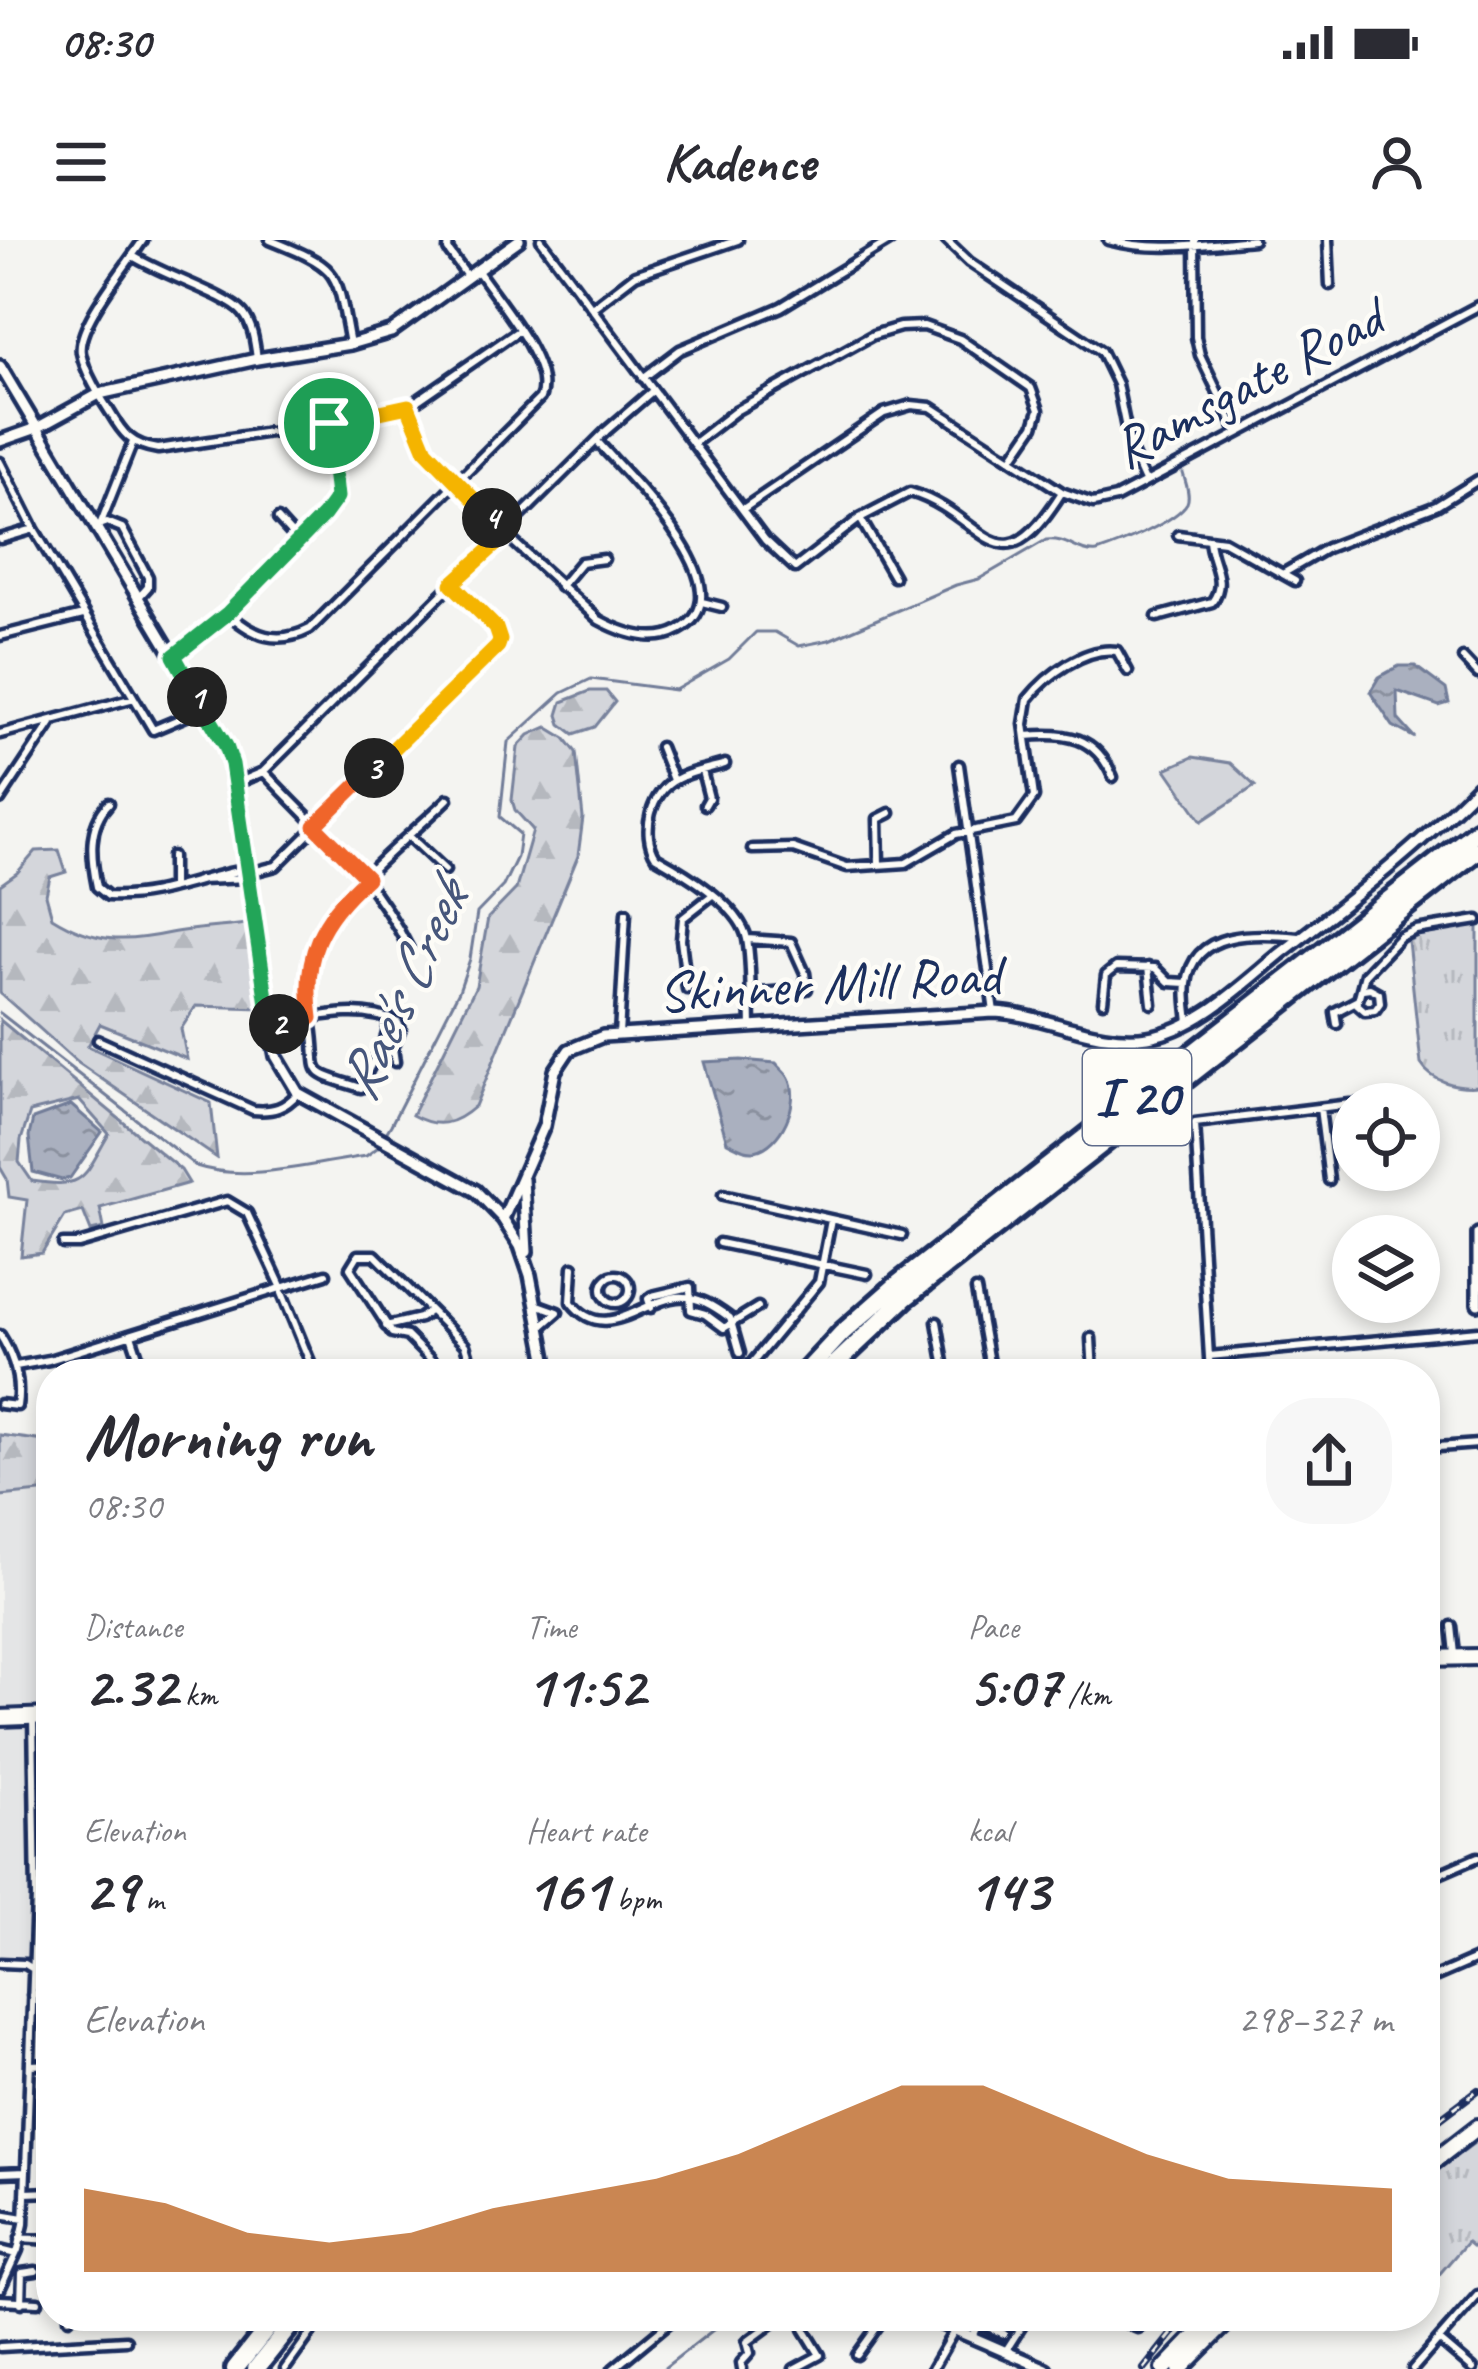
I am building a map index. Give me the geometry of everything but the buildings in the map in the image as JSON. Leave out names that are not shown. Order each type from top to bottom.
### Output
[{"type":"highway","name":"I 20","points":[[818,1359],[889,1291],[1478,830]]},
{"type":"highway","name":"I 20","points":[[840,1359],[873,1326],[1478,850]]},
{"type":"highway","points":[[848,1359],[873,1326]]},
{"type":"highway","points":[[235,2369],[264,2331]]},
{"type":"highway","points":[[256,2369],[286,2331]]},
{"type":"main road","points":[[1440,1658],[1478,1657]]},
{"type":"main road","points":[[0,1718],[36,1717]]},
{"type":"main road","points":[[1440,2145],[1478,2116]]},
{"type":"main road","points":[[1440,2156],[1478,2127]]},
{"type":"main road","points":[[1164,2369],[1201,2331]]},
{"type":"main road","points":[[1180,2369],[1218,2331]]},
{"type":"street","points":[[143,240],[82,337],[81,353],[125,437],[158,449],[408,406],[518,331]]},
{"type":"street","points":[[269,240],[328,267],[338,281],[350,344]]},
{"type":"street","points":[[0,441],[37,428],[99,394],[391,332],[519,240]]},
{"type":"street","points":[[541,240],[765,540],[795,568],[860,518],[910,492],[929,498],[1004,544],[1022,542],[1039,530],[1063,492]]},
{"type":"street","points":[[592,308],[635,275],[738,240]]},
{"type":"street","points":[[642,379],[680,350],[781,307],[891,240]]},
{"type":"street","points":[[946,240],[970,262],[1101,351],[1117,385],[1126,435],[1145,481]]},
{"type":"street","points":[[1108,240],[1137,247],[1252,240]]},
{"type":"street","points":[[1328,240],[1330,285]]},
{"type":"street","points":[[228,613],[247,631],[269,638],[310,629],[540,398],[544,388],[539,361],[472,272],[448,250],[449,241]]},
{"type":"street","points":[[1195,243],[1200,355],[1237,432]]},
{"type":"street","points":[[133,256],[176,281],[232,303],[251,327],[257,359]]},
{"type":"street","name":"Ramsgate Road","points":[[743,509],[900,406],[931,407],[1063,492],[1093,503],[1116,498],[1478,306]]},
{"type":"street","points":[[693,443],[737,410],[873,335],[924,326],[960,339],[1019,378],[1036,397],[1039,410],[1034,426],[1012,458]]},
{"type":"street","points":[[0,366],[226,746],[270,1025],[282,1070],[298,1093],[476,1192],[503,1219],[530,1275]]},
{"type":"street","points":[[235,784],[263,772],[651,392]]},
{"type":"street","points":[[408,406],[426,450],[560,587],[614,628],[652,637],[678,631],[702,602],[702,584],[692,557],[597,442]]},
{"type":"street","points":[[174,656],[228,613],[337,497],[329,423]]},
{"type":"street","points":[[98,525],[133,442]]},
{"type":"street","points":[[0,462],[34,530],[153,730],[203,709]]},
{"type":"street","points":[[1284,573],[1327,548],[1427,511],[1478,480]]},
{"type":"street","points":[[860,518],[894,577]]},
{"type":"street","points":[[278,519],[298,542]]},
{"type":"street","points":[[98,525],[111,522],[122,528],[146,568],[148,586],[139,597]]},
{"type":"street","points":[[0,539],[34,530]]},
{"type":"street","points":[[1178,535],[1245,549],[1295,581]]},
{"type":"street","points":[[1156,617],[1216,597],[1221,581],[1209,540]]},
{"type":"street","points":[[560,587],[581,562],[604,559]]},
{"type":"street","points":[[109,803],[92,835],[97,887],[108,896],[125,897],[275,866],[498,646],[496,628],[452,584]]},
{"type":"street","points":[[702,602],[722,607]]},
{"type":"street","points":[[0,636],[83,615]]},
{"type":"street","points":[[752,849],[793,848],[847,867],[879,865],[914,860],[946,838],[1006,827],[1030,807],[1033,782],[1024,716],[1028,698],[1080,657],[1111,649],[1122,656],[1128,670]]},
{"type":"street","points":[[1462,658],[1478,674]]},
{"type":"street","points":[[0,734],[134,698]]},
{"type":"street","points":[[0,800],[53,720]]},
{"type":"street","points":[[1026,736],[1057,732],[1074,736],[1094,751],[1113,777]]},
{"type":"street","points":[[660,747],[673,780]]},
{"type":"street","points":[[725,764],[673,780],[659,794],[650,819],[649,846],[737,917],[746,939],[751,1026]]},
{"type":"street","points":[[959,765],[994,1012]]},
{"type":"street","points":[[702,771],[709,798],[705,805]]},
{"type":"street","points":[[263,772],[367,878],[385,901],[409,949]]},
{"type":"street","name":"Skinner Mill Road","points":[[503,1219],[548,1115],[562,1060],[580,1042],[619,1035],[994,1012],[1043,1017],[1088,1031],[1136,1038],[1164,1033],[1189,1023],[1302,938],[1411,851],[1478,786]]},
{"type":"street","points":[[389,1018],[388,1039],[370,1059],[361,1088],[321,1074],[314,1067],[307,988],[312,950],[352,891],[448,799]]},
{"type":"street","points":[[879,865],[878,819],[890,814]]},
{"type":"street","points":[[410,837],[445,870]]},
{"type":"street","points":[[172,856],[172,888]]},
{"type":"street","points":[[687,988],[683,918],[711,896]]},
{"type":"street","points":[[619,1035],[626,913]]},
{"type":"street","points":[[1337,1024],[1335,1012],[1356,1001],[1365,974],[1400,938],[1415,929],[1478,920]]},
{"type":"street","points":[[1189,1023],[1186,983],[1195,956],[1216,941],[1302,938]]},
{"type":"street","points":[[746,939],[791,942],[807,989],[750,994]]},
{"type":"street","points":[[1148,967],[1152,1004]]},
{"type":"street","points":[[1103,1002],[1110,970],[1155,968],[1169,982],[1186,983]]},
{"type":"street","points":[[1356,1001],[1365,1011],[1378,1007],[1377,991],[1363,989]]},
{"type":"street","points":[[270,1025],[366,1012],[389,1018],[401,1029],[393,1048],[395,1063]]},
{"type":"street","points":[[98,1040],[254,1110],[270,1112],[289,1104],[298,1093]]},
{"type":"street","points":[[1209,1359],[1195,1123],[1332,1107]]},
{"type":"street","points":[[1320,1108],[1329,1180]]},
{"type":"street","points":[[524,1176],[523,1230],[545,1359]]},
{"type":"street","points":[[723,1196],[902,1234]]},
{"type":"street","points":[[64,1244],[227,1201],[247,1213],[309,1359]]},
{"type":"street","points":[[755,1359],[819,1282],[831,1220]]},
{"type":"street","points":[[1478,1234],[1478,1304]]},
{"type":"street","points":[[719,1243],[867,1274]]},
{"type":"street","points":[[430,1359],[407,1336],[392,1333],[386,1326],[350,1268],[352,1261],[365,1252],[383,1261],[465,1346],[469,1359]]},
{"type":"street","points":[[573,1268],[570,1292],[578,1311]]},
{"type":"street","points":[[42,1359],[326,1274]]},
{"type":"street","points":[[614,1320],[613,1303],[602,1292],[604,1281],[611,1276],[622,1276],[628,1282],[629,1317]]},
{"type":"street","points":[[534,1300],[544,1310],[578,1311],[614,1320],[651,1308],[648,1299],[690,1287],[691,1310],[724,1328],[758,1306]]},
{"type":"street","points":[[976,1290],[988,1359]]},
{"type":"street","points":[[613,1303],[625,1300]]},
{"type":"street","points":[[386,1326],[420,1318],[428,1311]]},
{"type":"street","points":[[540,1331],[558,1312]]},
{"type":"street","points":[[937,1322],[943,1359]]},
{"type":"street","points":[[734,1323],[740,1353]]},
{"type":"street","points":[[1209,1356],[1478,1331]]},
{"type":"street","points":[[0,1335],[16,1366],[16,1406],[0,1404]]},
{"type":"street","points":[[131,1335],[139,1359]]},
{"type":"street","points":[[1091,1338],[1092,1359]]},
{"type":"street","points":[[16,1366],[36,1361]]},
{"type":"street","points":[[1440,1447],[1478,1444]]},
{"type":"street","points":[[1452,1626],[1456,1658]]},
{"type":"street","points":[[33,1717],[36,1836]]},
{"type":"street","points":[[1440,1873],[1478,1857]]},
{"type":"street","points":[[0,2289],[16,2254],[24,2218],[36,1899]]},
{"type":"street","points":[[1440,1974],[1478,1958]]},
{"type":"street","points":[[0,1963],[33,1969]]},
{"type":"street","points":[[32,1995],[36,1995]]},
{"type":"street","points":[[30,2065],[36,2065]]},
{"type":"street","points":[[0,2173],[26,2172]]},
{"type":"street","points":[[25,2193],[36,2193]]},
{"type":"street","points":[[0,2214],[24,2218]]},
{"type":"street","points":[[20,2238],[36,2239]]},
{"type":"street","points":[[0,2250],[16,2254]]},
{"type":"street","points":[[21,2303],[22,2272],[36,2271]]},
{"type":"street","points":[[1413,2369],[1478,2296]]},
{"type":"street","points":[[0,2300],[36,2302]]},
{"type":"street","points":[[286,2369],[313,2331]]},
{"type":"street","points":[[613,2369],[659,2331]]},
{"type":"street","points":[[742,2369],[750,2353],[747,2342],[762,2331]]},
{"type":"street","points":[[794,2369],[820,2355],[805,2331]]},
{"type":"street","points":[[857,2355],[874,2331]]},
{"type":"street","points":[[932,2369],[954,2331]]},
{"type":"street","points":[[957,2331],[1046,2369]]},
{"type":"street","points":[[972,2337],[975,2331]]},
{"type":"street","points":[[999,2331],[1004,2334]]},
{"type":"street","points":[[1005,2352],[1018,2331]]},
{"type":"street","points":[[0,2347],[126,2340]]},
{"type":"street","points":[[1439,2340],[1473,2369]]},
{"type":"street","points":[[1017,2357],[1032,2369]]},
{"type":"shaded area","points":[[36,1490],[33,1969],[0,1965],[0,1491]]},
{"type":"green space","points":[[590,691],[606,691],[615,702],[595,727],[574,734],[561,724],[562,702]]},
{"type":"green space","points":[[547,727],[576,752],[583,818],[578,856],[475,1106],[452,1121],[429,1122],[412,1115],[476,986],[488,918],[516,889],[533,830],[512,800],[518,747],[529,735]]},
{"type":"green space","points":[[1193,757],[1230,763],[1255,786],[1202,821],[1166,769]]},
{"type":"green space","points":[[59,850],[66,872],[50,877],[46,895],[52,917],[82,932],[124,939],[255,923],[261,1008],[196,1006],[181,1029],[187,1059],[100,1024],[88,1046],[211,1103],[217,1158],[77,1062],[0,993],[0,885],[36,851]]},
{"type":"green space","points":[[1478,920],[1478,1086],[1462,1086],[1439,1079],[1421,1064],[1408,941],[1443,924]]},
{"type":"green space","points":[[0,1020],[181,1170],[189,1183],[100,1208],[104,1228],[91,1231],[83,1211],[65,1216],[42,1253],[21,1256],[27,1200],[9,1197],[0,1167]],"holes":[[[79,1100],[109,1134],[87,1170],[73,1181],[32,1181],[19,1162],[30,1112]]]},
{"type":"green space","points":[[0,1435],[36,1440],[36,1492],[0,1496]]},
{"type":"green space","points":[[1478,2140],[1478,2251],[1467,2242],[1440,2273],[1440,2169]]},
{"type":"water","points":[[1399,666],[1415,666],[1446,689],[1449,703],[1439,706],[1397,691],[1398,719],[1415,738],[1393,726],[1370,692],[1379,677]]},
{"type":"water","points":[[704,1062],[776,1063],[792,1088],[786,1122],[773,1141],[755,1151],[727,1142]]},
{"type":"water","points":[[71,1105],[102,1132],[70,1178],[33,1172],[29,1136],[33,1119]]},
{"type":"waterway","name":"Rae's Creek","points":[[0,1013],[196,1166],[258,1172],[366,1156],[391,1125],[459,991],[477,913],[503,886],[517,857],[520,834],[500,817],[508,742],[562,693],[591,679],[675,690],[729,659],[756,632],[775,632],[799,646],[829,640],[979,579],[1046,540],[1090,552],[1106,549],[1181,510],[1188,496],[1183,473]]},
{"type":"waterway","points":[[663,2369],[712,2331]]},
{"type":"railway","points":[[1440,2119],[1478,2090]]},
{"type":"railway","points":[[1144,2369],[1174,2331]]},
{"type":"route","points":[[408,406],[426,450],[506,535],[452,584],[496,628],[500,640],[315,826],[367,878],[352,891],[312,950],[307,988],[311,1018],[270,1025],[232,764],[174,656],[228,613],[337,497],[329,423],[408,406]]}]
